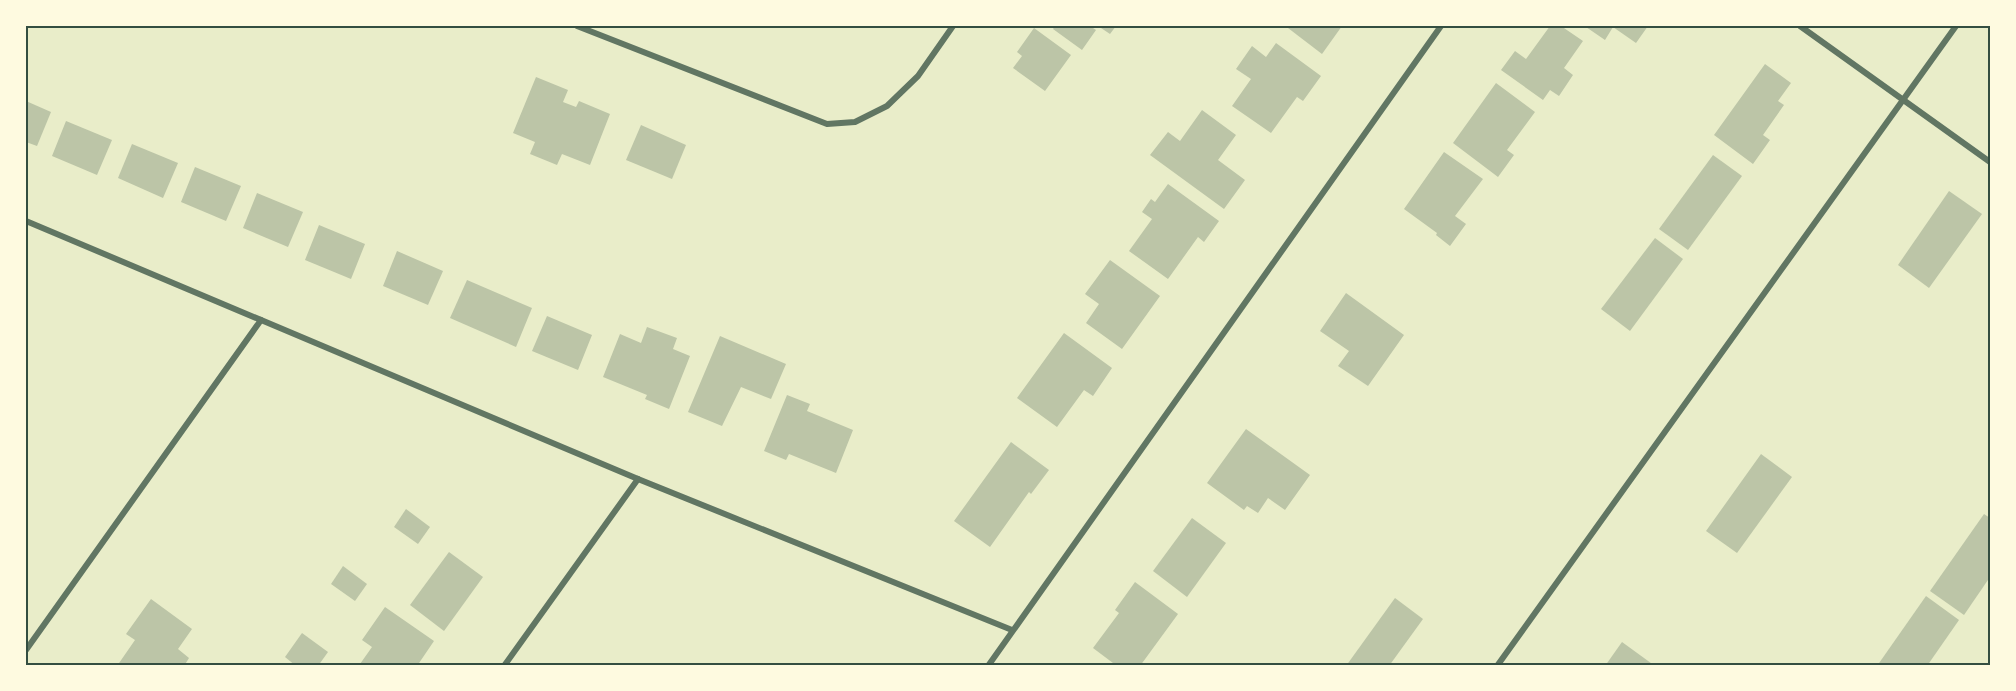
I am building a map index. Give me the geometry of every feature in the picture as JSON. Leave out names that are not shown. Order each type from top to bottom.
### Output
[{"type":"street","points":[[577,26],[827,124],[855,122],[887,106],[918,76],[953,26]]},
{"type":"street","points":[[987,666],[1441,26]]},
{"type":"street","points":[[1800,26],[1990,162]]},
{"type":"street","points":[[1497,666],[1956,26]]},
{"type":"street","points":[[26,221],[638,479],[1012,630]]},
{"type":"street","points":[[26,650],[261,320]]},
{"type":"street","points":[[504,666],[638,479]]},
{"type":"building","points":[[1055,26],[1095,26],[1093,28],[1096,30],[1082,50],[1053,29]]},
{"type":"building","points":[[1098,26],[1116,26],[1110,34]]},
{"type":"building","points":[[1290,26],[1342,26],[1322,54],[1288,28]]},
{"type":"building","points":[[1550,26],[1561,26],[1583,41],[1564,68],[1573,75],[1559,96],[1550,90],[1543,100],[1501,70],[1515,51],[1526,59]]},
{"type":"building","points":[[1587,26],[1648,26],[1636,43],[1613,27],[1605,40]]},
{"type":"building","points":[[1034,28],[1071,55],[1045,91],[1013,68],[1022,56],[1017,52]]},
{"type":"building","points":[[1276,43],[1321,76],[1303,101],[1297,97],[1271,133],[1232,106],[1251,79],[1236,69],[1252,46],[1266,57]]},
{"type":"building","points":[[1765,64],[1791,83],[1778,101],[1784,105],[1763,135],[1770,140],[1753,164],[1714,135]]},
{"type":"building","points":[[536,77],[568,90],[563,102],[576,107],[579,101],[610,114],[590,165],[562,154],[557,165],[530,154],[535,142],[513,133]]},
{"type":"building","points":[[1496,83],[1535,112],[1507,150],[1514,155],[1498,177],[1453,143]]},
{"type":"building","points":[[26,101],[51,112],[37,146],[26,142]]},
{"type":"building","points":[[1202,110],[1236,135],[1218,160],[1245,180],[1224,209],[1150,155],[1168,132],[1180,141]]},
{"type":"building","points":[[66,121],[112,140],[97,175],[52,156]]},
{"type":"building","points":[[641,125],[686,145],[672,179],[626,160]]},
{"type":"building","points":[[132,144],[178,163],[163,198],[118,178]]},
{"type":"building","points":[[1444,152],[1483,179],[1455,216],[1466,224],[1450,246],[1436,235],[1437,233],[1404,209]]},
{"type":"building","points":[[1713,155],[1742,176],[1688,250],[1659,229]]},
{"type":"building","points":[[195,167],[241,186],[226,221],[181,202]]},
{"type":"building","points":[[1168,184],[1219,221],[1204,242],[1198,237],[1168,279],[1129,251],[1152,219],[1142,212],[1151,199],[1155,202]]},
{"type":"building","points":[[1949,191],[1982,214],[1929,288],[1898,265]]},
{"type":"building","points":[[257,193],[303,212],[288,247],[243,228]]},
{"type":"building","points":[[319,225],[365,244],[351,279],[305,260]]},
{"type":"building","points":[[1655,238],[1683,259],[1630,331],[1601,309]]},
{"type":"building","points":[[397,251],[443,271],[428,305],[383,286]]},
{"type":"building","points":[[1110,260],[1160,296],[1122,349],[1086,323],[1099,304],[1085,294]]},
{"type":"building","points":[[467,280],[532,308],[516,347],[450,318]]},
{"type":"building","points":[[1346,293],[1404,335],[1368,386],[1338,366],[1349,351],[1320,331]]},
{"type":"building","points":[[547,316],[592,335],[578,370],[532,351]]},
{"type":"building","points":[[647,327],[677,338],[673,349],[690,356],[669,409],[645,399],[647,395],[603,377],[620,334],[641,343]]},
{"type":"building","points":[[1064,333],[1112,368],[1093,396],[1084,390],[1057,427],[1017,398]]},
{"type":"building","points":[[720,336],[786,364],[771,399],[741,387],[722,426],[688,412]]},
{"type":"building","points":[[787,395],[810,404],[807,411],[853,430],[836,473],[789,454],[786,460],[764,451]]},
{"type":"building","points":[[1246,429],[1310,475],[1285,510],[1268,498],[1258,513],[1247,506],[1244,510],[1207,483]]},
{"type":"building","points":[[1011,442],[1049,470],[1031,494],[1029,492],[990,547],[954,521]]},
{"type":"building","points":[[1761,454],[1792,477],[1737,553],[1706,531]]},
{"type":"building","points":[[406,509],[430,527],[418,544],[394,527]]},
{"type":"building","points":[[1984,514],[1990,518],[1990,577],[1964,615],[1930,591]]},
{"type":"building","points":[[1192,518],[1226,543],[1187,597],[1153,571]]},
{"type":"building","points":[[449,552],[483,577],[444,631],[410,605]]},
{"type":"building","points":[[343,566],[367,584],[355,601],[331,584]]},
{"type":"building","points":[[1135,582],[1178,614],[1140,666],[1117,666],[1093,648],[1119,613],[1115,610]]},
{"type":"building","points":[[1926,596],[1959,620],[1927,666],[1877,666]]},
{"type":"building","points":[[1395,598],[1423,619],[1389,666],[1346,666]]},
{"type":"building","points":[[151,599],[192,629],[178,649],[189,658],[184,666],[117,666],[135,640],[126,634]]},
{"type":"building","points":[[385,607],[434,641],[417,666],[362,666],[360,664],[372,647],[362,640]]},
{"type":"building","points":[[302,633],[328,652],[318,666],[296,666],[285,657]]},
{"type":"building","points":[[1622,642],[1655,666],[1605,666]]}]
